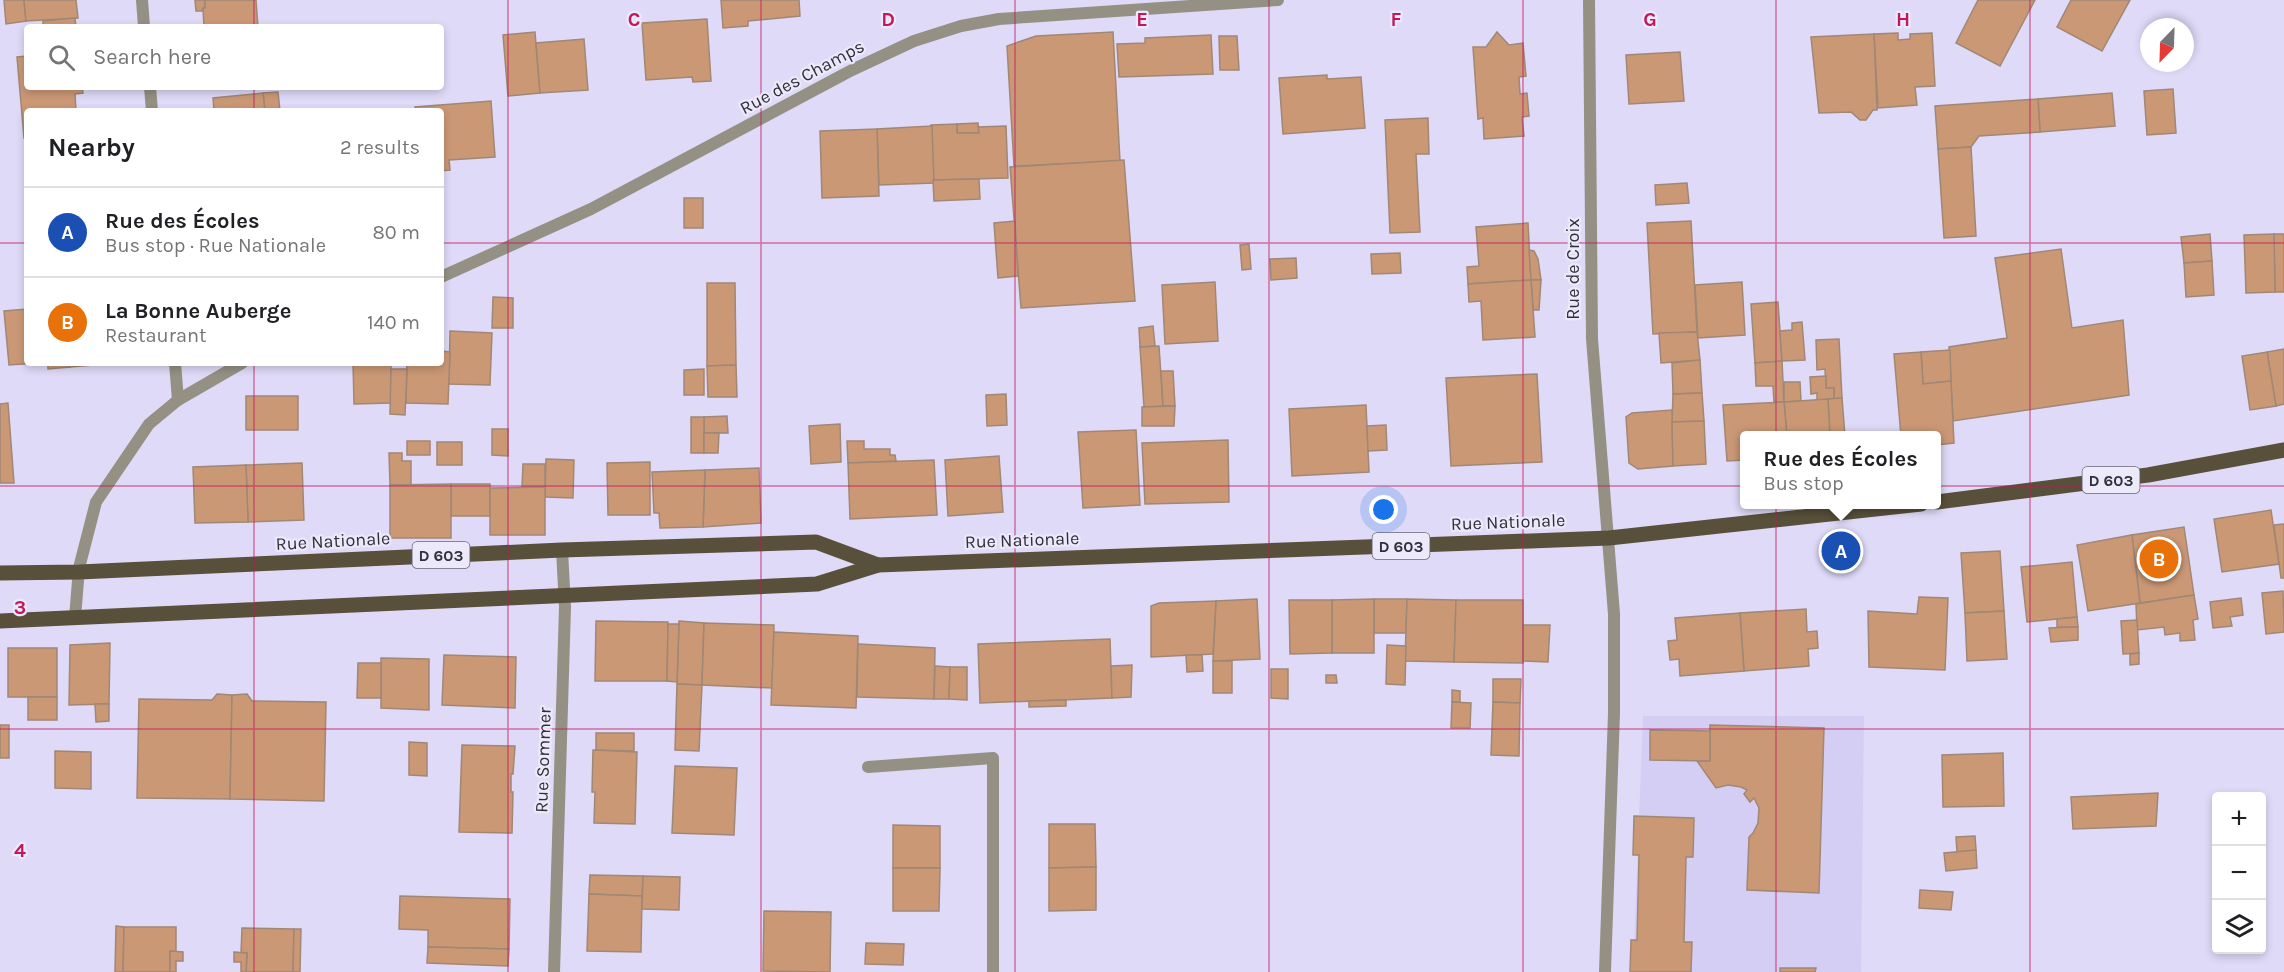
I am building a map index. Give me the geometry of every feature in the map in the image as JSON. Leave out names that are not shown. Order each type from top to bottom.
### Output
[{"type":"main road","name":"D 603","points":[[1941,501],[2148,475],[2284,450]]},
{"type":"main road","name":"Rue Nationale","points":[[0,621],[564,594],[817,585],[878,565],[1609,538],[1875,509]]},
{"type":"main road","name":"Rue Nationale","points":[[0,573],[79,572],[562,550],[816,542],[878,565]]},
{"type":"street","points":[[142,0],[144,24]]},
{"type":"street","name":"Rue des Champs","points":[[444,276],[591,209],[852,70],[923,38],[961,26],[999,19],[1278,0]]},
{"type":"street","name":"Rue de Croix","points":[[1589,0],[1592,339],[1602,480],[1609,538],[1614,636],[1605,972]]},
{"type":"street","points":[[150,90],[152,108]]},
{"type":"street","points":[[175,366],[178,400]]},
{"type":"street","points":[[75,618],[79,572],[96,502],[150,424],[178,400],[237,366]]},
{"type":"street","name":"Rue Sommer","points":[[554,972],[564,594],[562,550]]},
{"type":"street","points":[[868,767],[993,758],[993,972]]},
{"type":"shaded area","points":[[1643,716],[1864,716],[1861,972],[1633,972]]},
{"type":"building","points":[[4,0],[24,0],[26,21],[6,24]]},
{"type":"building","points":[[24,0],[76,0],[78,18],[26,21]]},
{"type":"building","points":[[195,0],[205,0],[205,8],[202,11],[196,11]]},
{"type":"building","points":[[205,0],[256,0],[258,24],[204,24],[203,8],[205,8]]},
{"type":"building","points":[[721,0],[799,0],[800,16],[748,21],[748,26],[723,28]]},
{"type":"building","points":[[1978,0],[2035,0],[2000,66],[1956,43]]},
{"type":"building","points":[[2071,0],[2130,0],[2102,51],[2057,27]]},
{"type":"building","points":[[75,18],[76,24],[43,24],[43,21]]},
{"type":"building","points":[[707,19],[711,81],[693,82],[692,77],[646,80],[642,23]]},
{"type":"building","points":[[535,32],[540,93],[508,96],[503,35]]},
{"type":"building","points":[[1113,32],[1120,161],[1014,166],[1007,46],[1036,36]]},
{"type":"building","points":[[1497,32],[1509,45],[1523,43],[1526,76],[1519,77],[1520,94],[1527,93],[1529,116],[1522,117],[1524,136],[1484,139],[1483,118],[1478,119],[1473,47],[1486,47]]},
{"type":"building","points":[[1898,33],[1898,40],[1910,39],[1910,34],[1932,33],[1935,86],[1915,87],[1917,105],[1878,108],[1874,34]]},
{"type":"building","points":[[1874,34],[1877,110],[1873,110],[1866,120],[1860,120],[1851,112],[1819,113],[1811,37]]},
{"type":"building","points":[[1211,35],[1213,74],[1119,77],[1117,44],[1145,43],[1145,38]]},
{"type":"building","points":[[1219,36],[1237,36],[1239,70],[1220,70]]},
{"type":"building","points":[[584,39],[588,90],[540,93],[536,43]]},
{"type":"building","points":[[1680,52],[1684,101],[1629,104],[1626,55]]},
{"type":"building","points":[[24,56],[24,90],[82,90],[83,93],[75,94],[76,108],[24,108],[24,138],[17,57]]},
{"type":"building","points":[[1327,75],[1327,79],[1361,77],[1365,128],[1283,134],[1279,78]]},
{"type":"building","points":[[2173,89],[2176,133],[2147,135],[2144,91]]},
{"type":"building","points":[[278,92],[280,108],[265,108],[263,93]]},
{"type":"building","points":[[263,93],[265,108],[214,108],[213,98]]},
{"type":"building","points":[[2112,93],[2115,126],[2040,132],[2038,99]]},
{"type":"building","points":[[2038,99],[2040,132],[1979,136],[1971,147],[1938,149],[1935,106]]},
{"type":"building","points":[[491,101],[495,157],[449,160],[450,170],[444,171],[444,108],[415,107]]},
{"type":"building","points":[[1428,118],[1429,154],[1416,154],[1420,232],[1390,233],[1385,120]]},
{"type":"building","points":[[978,123],[979,133],[957,133],[957,124]]},
{"type":"building","points":[[957,124],[957,133],[979,133],[978,127],[1006,126],[1008,178],[933,180],[931,125]]},
{"type":"building","points":[[932,126],[934,183],[879,185],[877,129]]},
{"type":"building","points":[[877,129],[879,196],[822,198],[820,131]]},
{"type":"building","points":[[1971,147],[1976,236],[1944,238],[1938,149]]},
{"type":"building","points":[[1124,160],[1135,301],[1021,308],[1010,167]]},
{"type":"building","points":[[979,179],[980,199],[934,201],[933,180]]},
{"type":"building","points":[[1687,183],[1689,203],[1656,205],[1655,185]]},
{"type":"building","points":[[684,198],[703,198],[703,228],[684,228]]},
{"type":"building","points":[[1015,221],[1018,276],[998,278],[994,223]]},
{"type":"building","points":[[1691,221],[1697,332],[1653,334],[1647,223]]},
{"type":"building","points":[[1528,223],[1531,280],[1468,284],[1467,267],[1479,266],[1476,227]]},
{"type":"building","points":[[2210,234],[2212,261],[2184,263],[2181,237]]},
{"type":"building","points":[[2274,234],[2284,234],[2284,292],[2275,292]]},
{"type":"building","points":[[2274,234],[2275,292],[2246,293],[2244,235]]},
{"type":"building","points":[[1249,244],[1251,269],[1242,270],[1240,245]]},
{"type":"building","points":[[2061,249],[2072,328],[2123,320],[2129,395],[1953,421],[1949,347],[2007,338],[1995,258]]},
{"type":"building","points":[[1529,250],[1534,251],[1538,259],[1541,280],[1531,280]]},
{"type":"building","points":[[1400,253],[1401,273],[1372,274],[1371,254]]},
{"type":"building","points":[[1296,258],[1297,278],[1271,280],[1270,259]]},
{"type":"building","points":[[2212,261],[2214,295],[2186,297],[2184,263]]},
{"type":"building","points":[[1531,280],[1541,280],[1539,310],[1533,310]]},
{"type":"building","points":[[1531,280],[1535,337],[1483,340],[1481,301],[1469,302],[1468,284]]},
{"type":"building","points":[[1215,282],[1218,341],[1165,344],[1162,285]]},
{"type":"building","points":[[1742,282],[1745,335],[1698,338],[1695,285]]},
{"type":"building","points":[[707,283],[735,283],[736,365],[707,366]]},
{"type":"building","points":[[493,297],[513,298],[513,328],[492,328]]},
{"type":"building","points":[[1778,302],[1782,361],[1755,363],[1751,304]]},
{"type":"building","points":[[24,309],[24,364],[9,365],[4,311]]},
{"type":"building","points":[[1802,322],[1805,360],[1782,361],[1780,331],[1792,330],[1792,323]]},
{"type":"building","points":[[1153,326],[1155,346],[1140,347],[1139,328]]},
{"type":"building","points":[[450,331],[492,333],[490,385],[449,384]]},
{"type":"building","points":[[1697,332],[1700,360],[1661,363],[1659,333]]},
{"type":"building","points":[[1839,339],[1842,398],[1834,399],[1834,388],[1826,388],[1825,369],[1817,370],[1816,340]]},
{"type":"building","points":[[1159,346],[1163,406],[1144,407],[1140,347]]},
{"type":"building","points":[[2284,349],[2284,404],[2276,406],[2267,352]]},
{"type":"building","points":[[1950,350],[1951,381],[1923,384],[1921,352]]},
{"type":"building","points":[[444,351],[450,352],[448,404],[406,403],[407,366],[444,366]]},
{"type":"building","points":[[1921,352],[1923,384],[1951,381],[1954,443],[1941,445],[1941,431],[1901,431],[1894,354]]},
{"type":"building","points":[[2267,352],[2276,406],[2250,410],[2242,356]]},
{"type":"building","points":[[1700,360],[1702,393],[1673,394],[1672,363]]},
{"type":"building","points":[[1782,361],[1784,402],[1774,402],[1773,386],[1756,386],[1755,363]]},
{"type":"building","points":[[736,365],[737,397],[708,397],[707,366]]},
{"type":"building","points":[[48,366],[70,366],[70,367],[48,369]]},
{"type":"building","points":[[353,366],[391,366],[391,403],[354,404]]},
{"type":"building","points":[[391,369],[407,369],[405,415],[390,414]]},
{"type":"building","points":[[704,369],[704,395],[684,395],[684,370]]},
{"type":"building","points":[[1161,371],[1173,371],[1175,406],[1163,406]]},
{"type":"building","points":[[1537,374],[1542,462],[1451,466],[1446,378]]},
{"type":"building","points":[[1826,376],[1826,388],[1834,388],[1834,399],[1817,400],[1817,393],[1811,394],[1810,377]]},
{"type":"building","points":[[1784,382],[1800,382],[1801,401],[1784,402]]},
{"type":"building","points":[[1702,393],[1704,421],[1672,422],[1673,394]]},
{"type":"building","points":[[1006,394],[1007,425],[987,426],[986,395]]},
{"type":"building","points":[[246,396],[298,396],[298,430],[246,430]]},
{"type":"building","points":[[1842,398],[1845,431],[1830,431],[1828,399]]},
{"type":"building","points":[[1828,399],[1830,431],[1787,431],[1784,402]]},
{"type":"building","points":[[1784,402],[1787,431],[1740,431],[1740,460],[1727,461],[1723,405]]},
{"type":"building","points":[[8,403],[14,483],[0,483],[0,404]]},
{"type":"building","points":[[1366,405],[1369,472],[1292,476],[1289,409]]},
{"type":"building","points":[[1175,406],[1174,426],[1142,426],[1142,407]]},
{"type":"building","points":[[1672,410],[1673,466],[1638,469],[1629,463],[1626,417],[1632,413]]},
{"type":"building","points":[[727,416],[728,433],[704,433],[704,417]]},
{"type":"building","points":[[691,417],[704,417],[704,453],[691,453]]},
{"type":"building","points":[[1704,421],[1706,464],[1673,466],[1672,422]]},
{"type":"building","points":[[840,424],[841,462],[811,464],[809,426]]},
{"type":"building","points":[[1386,425],[1387,450],[1368,451],[1367,426]]},
{"type":"building","points":[[492,429],[508,429],[508,456],[492,455]]},
{"type":"building","points":[[1136,430],[1140,505],[1083,508],[1078,432]]},
{"type":"building","points":[[704,433],[719,433],[718,453],[704,453]]},
{"type":"building","points":[[1228,440],[1229,502],[1145,504],[1142,443]]},
{"type":"building","points":[[407,441],[430,441],[430,455],[407,455]]},
{"type":"building","points":[[847,441],[864,441],[864,449],[890,449],[890,455],[895,455],[896,461],[848,463]]},
{"type":"building","points":[[437,442],[462,442],[462,465],[437,465]]},
{"type":"building","points":[[389,453],[402,453],[402,461],[411,461],[411,485],[390,485]]},
{"type":"building","points":[[999,456],[1003,512],[948,516],[945,460]]},
{"type":"building","points":[[546,459],[574,460],[573,498],[545,497]]},
{"type":"building","points":[[934,460],[937,515],[850,519],[848,463]]},
{"type":"building","points":[[650,462],[650,515],[608,515],[607,463]]},
{"type":"building","points":[[302,463],[304,520],[248,522],[246,465]]},
{"type":"building","points":[[523,464],[545,464],[545,487],[522,487]]},
{"type":"building","points":[[246,465],[248,522],[195,523],[193,467]]},
{"type":"building","points":[[759,468],[761,523],[703,527],[705,470]]},
{"type":"building","points":[[705,470],[703,527],[660,528],[659,513],[654,513],[652,472]]},
{"type":"building","points":[[451,484],[490,484],[490,516],[451,516]]},
{"type":"building","points":[[451,484],[451,538],[390,538],[390,485]]},
{"type":"building","points":[[545,487],[545,535],[490,535],[490,488]]},
{"type":"building","points":[[2271,510],[2279,564],[2222,572],[2214,519]]},
{"type":"building","points":[[2284,524],[2284,578],[2281,578],[2274,525]]},
{"type":"building","points":[[2184,527],[2194,595],[2140,603],[2132,535]]},
{"type":"building","points":[[2132,535],[2140,603],[2088,611],[2077,545]]},
{"type":"building","points":[[2000,551],[2004,611],[1965,613],[1961,553]]},
{"type":"building","points":[[2072,562],[2077,617],[2027,622],[2021,567]]},
{"type":"building","points":[[2283,591],[2284,632],[2266,634],[2262,593]]},
{"type":"building","points":[[2194,595],[2198,619],[2193,620],[2195,640],[2180,641],[2180,633],[2165,635],[2164,627],[2137,630],[2136,604]]},
{"type":"building","points":[[1919,597],[1948,598],[1945,670],[1869,667],[1868,611],[1917,614]]},
{"type":"building","points":[[2241,598],[2243,615],[2230,617],[2232,626],[2213,628],[2210,602]]},
{"type":"building","points":[[1257,599],[1260,659],[1213,661],[1216,601]]},
{"type":"building","points":[[1374,599],[1407,599],[1406,633],[1374,633]]},
{"type":"building","points":[[1374,599],[1374,653],[1332,653],[1332,600]]},
{"type":"building","points":[[1407,599],[1456,600],[1454,662],[1405,661]]},
{"type":"building","points":[[1289,600],[1332,600],[1332,653],[1290,654]]},
{"type":"building","points":[[1456,600],[1523,600],[1523,663],[1454,662]]},
{"type":"building","points":[[1216,601],[1213,654],[1151,657],[1151,606],[1159,603]]},
{"type":"building","points":[[1806,609],[1807,632],[1817,631],[1818,648],[1808,649],[1809,666],[1744,671],[1740,613]]},
{"type":"building","points":[[2004,611],[2007,659],[1967,661],[1965,613]]},
{"type":"building","points":[[1740,613],[1744,671],[1680,676],[1679,659],[1670,660],[1668,641],[1677,640],[1675,618]]},
{"type":"building","points":[[2077,617],[2078,627],[2057,627],[2057,619]]},
{"type":"building","points":[[2137,620],[2139,653],[2123,654],[2121,621]]},
{"type":"building","points":[[596,621],[668,622],[667,681],[595,681]]},
{"type":"building","points":[[679,621],[704,623],[702,685],[677,684]]},
{"type":"building","points":[[704,623],[774,625],[772,688],[702,685]]},
{"type":"building","points":[[668,624],[679,624],[677,682],[667,681]]},
{"type":"building","points":[[1523,625],[1550,625],[1548,662],[1523,661]]},
{"type":"building","points":[[2078,627],[2078,640],[2051,642],[2049,628]]},
{"type":"building","points":[[774,632],[858,636],[856,708],[771,705]]},
{"type":"building","points":[[1110,639],[1112,698],[980,703],[978,644]]},
{"type":"building","points":[[110,643],[109,704],[69,705],[70,645]]},
{"type":"building","points":[[858,644],[935,648],[934,699],[857,697]]},
{"type":"building","points":[[1387,645],[1406,646],[1405,685],[1386,684]]},
{"type":"building","points":[[8,648],[57,648],[57,697],[8,697]]},
{"type":"building","points":[[2139,653],[2139,664],[2130,665],[2130,654]]},
{"type":"building","points":[[444,655],[516,657],[515,708],[442,705]]},
{"type":"building","points":[[1186,655],[1202,655],[1203,671],[1187,672]]},
{"type":"building","points":[[381,658],[429,659],[429,710],[381,708]]},
{"type":"building","points":[[1213,661],[1232,661],[1232,693],[1213,693]]},
{"type":"building","points":[[358,663],[381,663],[381,698],[357,698]]},
{"type":"building","points":[[1132,665],[1131,697],[1112,698],[1111,666]]},
{"type":"building","points":[[935,666],[950,667],[949,699],[934,699]]},
{"type":"building","points":[[950,667],[967,667],[967,700],[949,699]]},
{"type":"building","points":[[1271,669],[1288,669],[1288,699],[1271,698]]},
{"type":"building","points":[[1326,675],[1336,675],[1337,683],[1326,683]]},
{"type":"building","points":[[1493,679],[1521,679],[1520,703],[1493,702]]},
{"type":"building","points":[[677,684],[702,685],[699,751],[675,750]]},
{"type":"building","points":[[1452,690],[1460,691],[1460,702],[1452,702]]},
{"type":"building","points":[[217,694],[232,695],[230,799],[137,798],[139,699],[212,700]]},
{"type":"building","points":[[247,694],[252,701],[326,702],[324,801],[230,799],[232,695]]},
{"type":"building","points":[[28,697],[57,697],[57,720],[28,720]]},
{"type":"building","points":[[1066,700],[1066,706],[1029,707],[1029,701]]},
{"type":"building","points":[[1452,702],[1471,703],[1470,728],[1451,728]]},
{"type":"building","points":[[1493,702],[1520,703],[1519,756],[1491,755]]},
{"type":"building","points":[[95,704],[109,704],[109,721],[96,722]]},
{"type":"building","points":[[0,725],[9,725],[9,758],[0,758]]},
{"type":"building","points":[[1710,725],[1824,728],[1819,893],[1747,890],[1749,837],[1758,823],[1759,808],[1754,798],[1750,802],[1744,794],[1747,790],[1741,787],[1728,785],[1716,788],[1697,761],[1710,761]]},
{"type":"building","points":[[1650,730],[1710,731],[1710,761],[1650,760]]},
{"type":"building","points":[[596,733],[634,733],[634,751],[596,750]]},
{"type":"building","points":[[409,742],[427,743],[427,776],[409,775]]},
{"type":"building","points":[[462,745],[515,746],[513,774],[511,774],[512,833],[459,832]]},
{"type":"building","points":[[593,750],[637,752],[635,824],[594,823]]},
{"type":"building","points":[[55,751],[91,752],[91,789],[55,788]]},
{"type":"building","points":[[2003,753],[2004,806],[1943,807],[1942,755]]},
{"type":"building","points":[[675,766],[737,768],[734,835],[672,833]]},
{"type":"building","points":[[2158,793],[2156,826],[2073,829],[2071,797]]},
{"type":"building","points":[[1634,816],[1694,818],[1693,857],[1686,857],[1684,942],[1692,942],[1691,972],[1630,972],[1631,940],[1637,940],[1639,855],[1633,855]]},
{"type":"building","points":[[1049,824],[1095,824],[1096,867],[1049,868]]},
{"type":"building","points":[[893,825],[940,826],[940,868],[893,868]]},
{"type":"building","points":[[1975,836],[1976,850],[1957,852],[1956,837]]},
{"type":"building","points":[[1976,850],[1977,868],[1946,871],[1944,853]]},
{"type":"building","points":[[1096,867],[1096,910],[1049,911],[1049,868]]},
{"type":"building","points":[[893,868],[940,868],[939,911],[893,911]]},
{"type":"building","points":[[590,875],[643,876],[642,896],[589,894]]},
{"type":"building","points":[[643,876],[680,877],[679,910],[642,909]]},
{"type":"building","points":[[1920,890],[1953,892],[1951,910],[1919,908]]},
{"type":"building","points":[[589,894],[642,896],[641,952],[587,951]]},
{"type":"building","points":[[400,896],[510,899],[509,949],[428,947],[428,930],[399,929]]},
{"type":"building","points":[[764,911],[831,912],[830,972],[763,971]]},
{"type":"building","points":[[116,926],[124,927],[123,972],[115,972]]},
{"type":"building","points":[[124,927],[176,927],[176,952],[170,951],[170,972],[123,972]]},
{"type":"building","points":[[242,928],[294,929],[293,972],[246,972],[247,953],[241,953]]},
{"type":"building","points":[[294,929],[301,929],[300,972],[293,972]]},
{"type":"building","points":[[866,943],[904,944],[903,965],[865,964]]},
{"type":"building","points":[[428,947],[509,949],[508,966],[427,963]]},
{"type":"building","points":[[170,951],[183,952],[183,961],[176,961],[176,972],[170,972]]},
{"type":"building","points":[[234,952],[247,953],[246,972],[241,972],[241,962],[234,962]]},
{"type":"building","points":[[1780,968],[1816,968],[1815,972],[1780,972]]},
{"type":"place","name":"Rue des Écoles","points":[[1841,551]]},
{"type":"place","name":"La Bonne Auberge","points":[[2159,559]]}]
